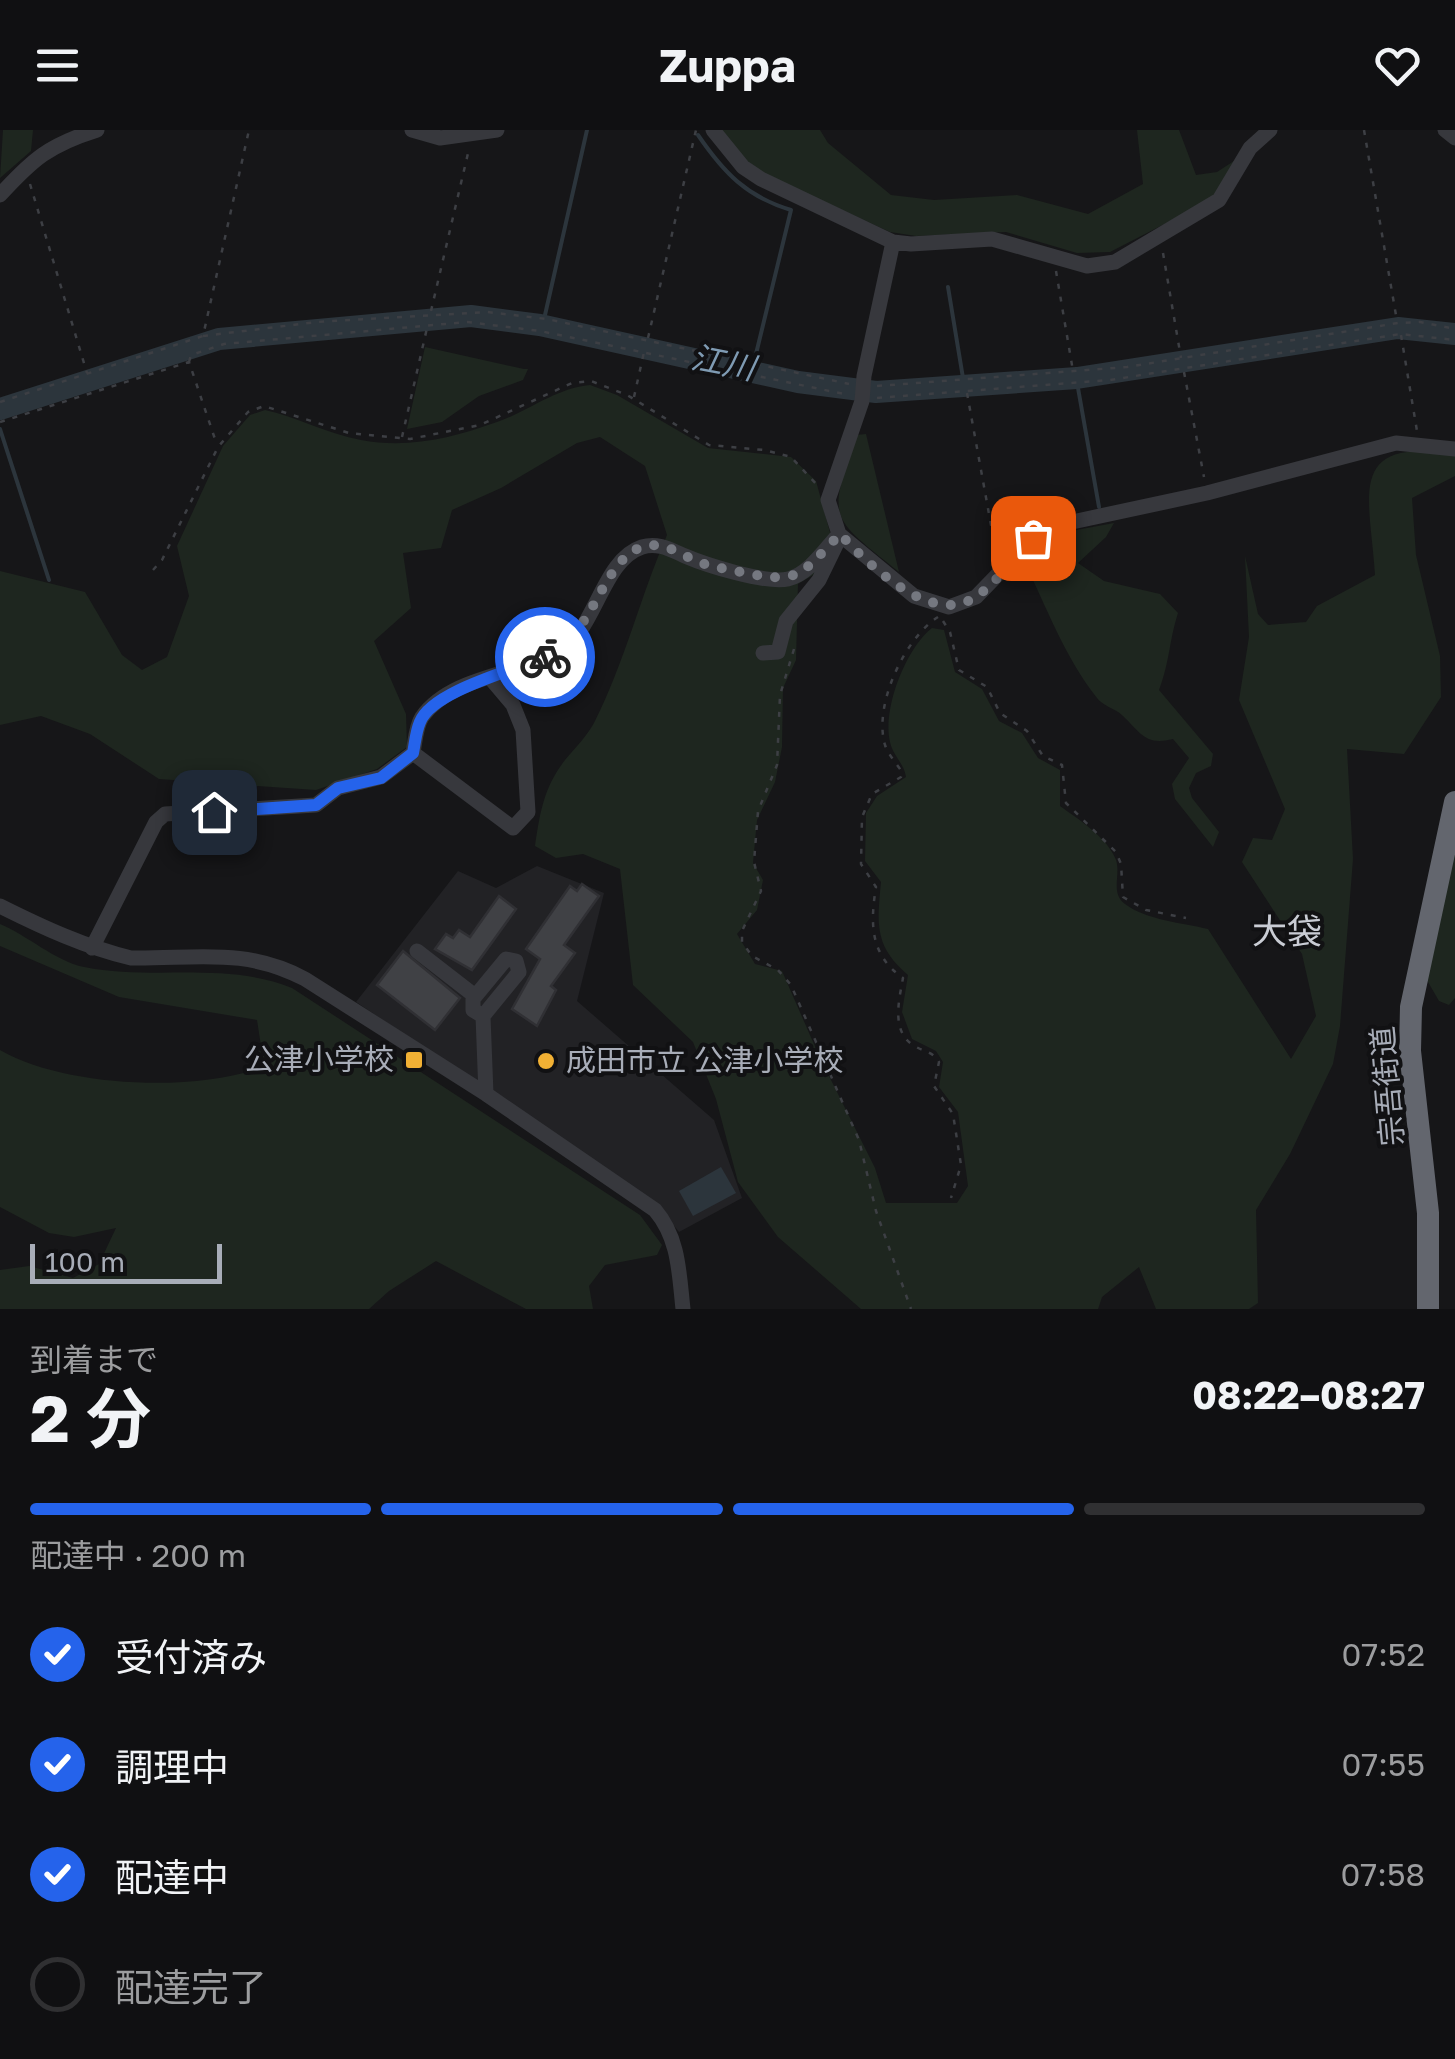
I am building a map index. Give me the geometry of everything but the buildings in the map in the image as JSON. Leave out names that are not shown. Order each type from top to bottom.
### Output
[{"type":"highway","name":"宗吾街道","points":[[1428,1309],[1428,1213],[1410,1051],[1411,1007],[1455,802]]},
{"type":"street","points":[[0,195],[20,170],[52,146],[96,130]]},
{"type":"street","points":[[412,130],[440,138],[498,130]]},
{"type":"street","points":[[713,130],[743,167],[761,179],[893,242],[992,239],[1087,266],[1114,262],[1219,200],[1250,148],[1270,130]]},
{"type":"street","points":[[1445,130],[1455,138]]},
{"type":"street","points":[[893,242],[863,392],[828,500],[840,534],[914,596],[940,612],[976,597],[1049,527],[1207,493],[1396,442],[1455,449]]},
{"type":"street","points":[[762,653],[778,652],[786,621],[819,580],[840,534]]},
{"type":"street","points":[[92,948],[156,822],[165,814],[316,805],[338,788],[381,778],[413,753],[420,718],[436,704],[559,652],[574,640],[618,566],[637,548],[662,546],[702,563],[783,580],[805,570],[840,534]]},
{"type":"street","points":[[413,753],[512,828],[528,812],[523,730],[514,705],[492,679]]},
{"type":"street","points":[[0,906],[92,948],[131,958],[228,956],[276,964],[486,1094],[655,1210],[667,1224],[675,1246],[683,1309]]},
{"type":"street","points":[[417,951],[476,996]]},
{"type":"street","points":[[483,1016],[472,1010],[476,996],[506,959],[516,961],[519,972],[483,1016],[486,1094]]},
{"type":"path","points":[[203,336],[250,130]]},
{"type":"path","points":[[647,340],[696,130]]},
{"type":"path","points":[[1364,130],[1398,323]]},
{"type":"path","points":[[430,313],[472,134]]},
{"type":"path","points":[[20,170],[29,181],[88,374]]},
{"type":"path","points":[[1156,239],[1163,249],[1182,360]]},
{"type":"path","points":[[1054,259],[1073,373]]},
{"type":"path","points":[[0,402],[203,336],[430,313],[487,312],[547,319],[863,392],[1182,360],[1398,323],[1420,322],[1455,329]]},
{"type":"path","points":[[218,447],[189,362],[191,355],[224,344],[428,324],[467,322],[540,331],[751,377],[863,392],[967,392],[1183,370],[1400,334],[1455,340]]},
{"type":"path","points":[[402,438],[428,324]]},
{"type":"path","points":[[1400,334],[1418,442]]},
{"type":"path","points":[[634,399],[644,352]]},
{"type":"path","points":[[0,422],[189,362]]},
{"type":"path","points":[[1183,370],[1207,493]]},
{"type":"path","points":[[153,570],[162,560],[218,447],[248,412],[264,406],[349,433],[402,438],[446,434],[480,424],[572,383],[590,380],[634,399],[710,445],[764,450],[791,458],[812,477],[828,500]]},
{"type":"path","points":[[967,392],[1000,573]]},
{"type":"path","points":[[951,1198],[961,1165],[954,1114],[934,1086],[940,1062],[935,1055],[911,1045],[902,1034],[898,1016],[903,978],[886,966],[870,926],[876,887],[861,864],[859,848],[865,804],[872,794],[901,777],[902,772],[886,747],[883,730],[898,664],[918,632],[940,612],[960,670],[987,686],[1000,713],[1028,731],[1044,756],[1065,770],[1066,803],[1116,852],[1121,864],[1123,897],[1146,910],[1186,918]]},
{"type":"path","points":[[794,644],[793,659],[780,695],[777,765],[758,811],[754,862],[761,891],[742,932],[742,942],[752,956],[778,970],[791,985],[859,1140],[876,1210],[911,1309]]},
{"type":"shaded area","points":[[3,130],[33,130],[31,151],[0,178]]},
{"type":"shaded area","points":[[719,130],[820,130],[828,143],[891,195],[934,200],[1017,195],[1088,214],[1143,184],[1137,130],[1179,130],[1196,175],[1217,172],[1237,159],[1217,197],[1110,252],[1077,253],[1006,232],[916,236],[890,232],[768,176],[748,163]]},
{"type":"shaded area","points":[[425,347],[528,369],[523,380],[479,396],[442,422],[407,429]]},
{"type":"shaded area","points":[[590,385],[617,395],[708,448],[791,457],[816,481],[834,547],[825,568],[798,584],[796,660],[783,688],[782,747],[775,782],[757,820],[753,863],[763,880],[757,910],[737,934],[755,964],[782,971],[875,1168],[886,1203],[957,1203],[968,1186],[958,1112],[939,1087],[943,1062],[936,1051],[912,1039],[902,1012],[908,975],[883,944],[879,922],[881,882],[865,861],[866,813],[877,796],[906,777],[893,751],[888,728],[898,680],[922,637],[932,628],[944,630],[955,672],[982,689],[999,721],[1022,733],[1038,758],[1060,770],[1060,806],[1092,830],[1112,852],[1121,900],[1143,914],[1208,929],[1291,1059],[1316,1016],[1302,954],[1242,862],[1253,838],[1272,840],[1285,809],[1239,700],[1249,637],[1245,556],[1258,614],[1268,625],[1306,622],[1317,606],[1375,575],[1369,497],[1372,478],[1380,464],[1395,454],[1455,454],[1455,476],[1412,498],[1416,555],[1440,656],[1441,697],[1404,754],[1347,749],[1353,859],[1340,1026],[1333,1064],[1290,1154],[1256,1210],[1258,1303],[1249,1309],[1156,1309],[1139,1267],[1102,1297],[1098,1309],[861,1309],[778,1237],[738,1182],[716,1099],[693,1042],[633,985],[620,869],[583,854],[556,858],[535,846],[548,790],[558,770],[591,728],[605,700],[667,535],[645,466],[600,437],[577,443],[501,488],[452,510],[441,548],[403,553],[411,608],[374,641],[406,714],[407,747],[377,769],[316,790],[159,779],[90,734],[41,716],[0,725],[0,571],[85,592],[122,655],[142,670],[167,657],[189,596],[177,546],[223,446],[250,415],[265,410],[361,440],[413,442],[480,428],[566,390]]},
{"type":"shaded area","points":[[866,434],[899,572],[858,539],[840,514],[841,485],[856,435]]},
{"type":"shaded area","points":[[1114,523],[1106,537],[1078,563],[1104,581],[1160,594],[1178,613],[1159,690],[1213,754],[1211,766],[1196,773],[1189,788],[1192,798],[1219,832],[1213,847],[1175,799],[1172,784],[1189,758],[1173,739],[1156,741],[1144,736],[1097,698],[1066,649],[1024,561],[1055,534]]},
{"type":"shaded area","points":[[1455,834],[1455,998],[1449,1005],[1439,1001],[1424,975]]},
{"type":"shaded area","name":"成田市立 公津小学校","points":[[537,866],[604,893],[577,1001],[714,1120],[742,1198],[679,1232],[655,1202],[356,1002],[458,871],[496,888]]},
{"type":"shaded area","points":[[0,924],[84,967],[241,975],[292,988],[640,1215],[662,1245],[657,1255],[605,1265],[589,1286],[593,1309],[526,1309],[436,1261],[369,1309],[0,1309],[0,1270],[29,1266],[73,1278],[99,1264],[116,1228],[74,1237],[49,1233],[0,1207],[0,1050],[56,1071],[90,1078],[160,1083],[226,1077],[254,1070],[261,1046],[257,1020],[119,997],[0,946]]},
{"type":"shaded area","points":[[721,1167],[736,1193],[693,1216],[679,1191]]},
{"type":"waterway","points":[[545,315],[587,130]]},
{"type":"waterway","points":[[698,135],[717,161],[749,191],[791,210],[755,358]]},
{"type":"waterway","points":[[948,287],[963,378]]},
{"type":"waterway","name":"江川","points":[[0,409],[219,339],[471,316],[540,325],[798,382],[876,392],[1077,378],[1398,328],[1455,334]]},
{"type":"waterway","points":[[1078,388],[1099,507]]},
{"type":"waterway","points":[[0,429],[49,580]]},
{"type":"way so far","points":[[545,657],[574,640],[618,566],[628,554],[648,545],[662,546],[702,563],[783,580],[805,570],[840,534],[914,596],[949,607],[976,597],[1033,538]]},
{"type":"place","name":"公津小学校","points":[[414,1060]]},
{"type":"place","name":"成田市立 公津小学校","points":[[546,1061]]},
{"type":"district","name":"大袋","points":[[1287,932]]},
{"type":"route","points":[[214,812],[316,805],[338,788],[381,778],[413,753],[420,718],[436,704],[476,683],[545,657]]}]
